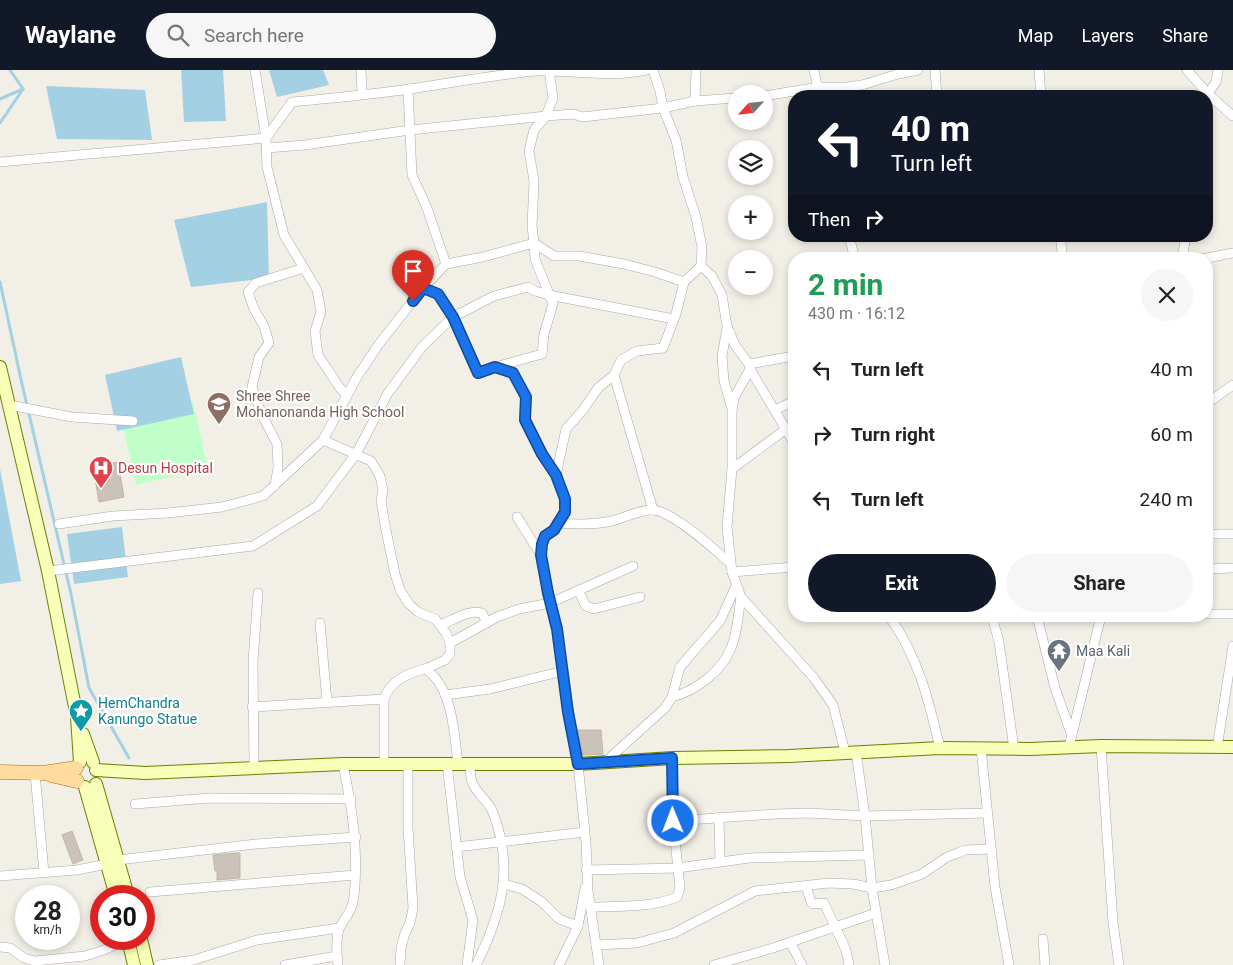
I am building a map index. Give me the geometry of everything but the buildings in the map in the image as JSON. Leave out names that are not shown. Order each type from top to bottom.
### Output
[{"type":"main road","points":[[0,367],[48,571],[88,774],[112,862],[115,885]]},
{"type":"main road","points":[[0,772],[145,773],[254,767],[408,763],[578,764],[672,758],[789,756],[940,748],[1014,749],[1070,742],[1101,746],[1233,747]]},
{"type":"main road","points":[[112,862],[123,885]]},
{"type":"main road","points":[[131,950],[134,965]]},
{"type":"main road","points":[[143,950],[148,965]]},
{"type":"street","points":[[255,70],[266,143],[267,166],[284,235],[317,290],[322,312],[316,331],[318,355],[347,396]]},
{"type":"street","points":[[361,70],[362,94]]},
{"type":"street","points":[[266,143],[292,102],[408,89],[463,79],[549,70],[630,73],[646,70]]},
{"type":"street","points":[[423,288],[438,294],[453,317],[478,373],[542,354],[544,334],[553,304],[535,259],[532,226],[534,181],[530,151],[534,130],[546,116],[553,98],[549,70]]},
{"type":"street","points":[[556,475],[566,429],[583,410],[598,388],[614,375],[621,360],[637,351],[663,348],[674,319],[684,282],[701,266],[702,247],[696,217],[684,177],[676,140],[663,108],[653,70]]},
{"type":"street","points":[[695,101],[696,70]]},
{"type":"street","points":[[814,70],[819,90]]},
{"type":"street","points":[[830,90],[862,85],[914,70]]},
{"type":"street","points":[[935,70],[937,90]]},
{"type":"street","points":[[1039,70],[1041,90]]},
{"type":"street","points":[[1187,70],[1203,90]]},
{"type":"street","points":[[1210,90],[1216,82],[1218,70]]},
{"type":"street","points":[[408,89],[412,175],[427,208],[446,264]]},
{"type":"street","points":[[773,95],[788,94]]},
{"type":"street","points":[[0,162],[266,143],[305,145],[410,130],[546,116],[574,114],[582,117],[663,108],[695,101],[728,99]]},
{"type":"street","points":[[1213,100],[1233,116]]},
{"type":"street","points":[[58,524],[113,516],[168,514],[222,507],[263,496],[323,440],[357,377],[379,344],[423,288],[446,264],[483,257],[534,243],[554,256],[579,256],[624,264],[684,282]]},
{"type":"street","points":[[1213,257],[1233,253]]},
{"type":"street","points":[[701,266],[712,276],[722,295],[727,326],[735,345],[788,432]]},
{"type":"street","points":[[274,486],[278,468],[277,444],[261,413],[252,387],[259,358],[269,343],[264,326],[254,309],[248,292],[256,283],[304,268]]},
{"type":"street","points":[[48,571],[252,546],[317,506],[356,454],[388,393],[422,347],[453,317],[494,296],[528,287],[549,295],[674,319]]},
{"type":"street","points":[[727,326],[722,356],[724,381],[732,411]]},
{"type":"street","points":[[749,366],[788,357]]},
{"type":"street","points":[[749,366],[734,398],[732,411],[732,469],[727,527],[731,568],[741,597],[814,678],[833,705],[850,752],[865,816],[872,888],[885,965]]},
{"type":"street","points":[[495,367],[513,373],[526,397],[525,420],[542,454],[556,475],[565,499],[565,512],[554,530],[545,536],[541,555],[557,629],[568,712],[578,764],[585,832],[586,874],[599,965]]},
{"type":"street","points":[[614,375],[653,510]]},
{"type":"street","points":[[1213,399],[1233,385]]},
{"type":"street","points":[[774,410],[788,404]]},
{"type":"street","points":[[10,405],[72,417],[133,421]]},
{"type":"street","points":[[732,469],[786,429]]},
{"type":"street","points":[[323,440],[371,461],[380,476],[383,490],[381,501],[385,525],[400,590],[409,604],[418,612],[436,619],[450,644],[450,654],[444,660],[426,669],[404,676],[386,690],[384,699],[384,764]]},
{"type":"street","points":[[557,523],[598,523],[653,510],[664,512],[708,543],[731,568],[788,567]]},
{"type":"street","points":[[517,517],[541,555]]},
{"type":"street","points":[[1213,534],[1233,534]]},
{"type":"street","points":[[450,644],[487,623],[519,609],[550,603],[633,566]]},
{"type":"street","points":[[1213,569],[1233,568]]},
{"type":"street","points":[[605,762],[665,708],[672,697],[680,667],[720,621],[736,586]]},
{"type":"street","points":[[578,590],[586,606],[594,609],[640,597]]},
{"type":"street","points":[[254,767],[253,661],[258,593]]},
{"type":"street","points":[[672,697],[702,684],[731,650],[741,597]]},
{"type":"street","points":[[441,625],[469,613],[478,612],[482,613],[487,623]]},
{"type":"street","points":[[1213,614],[1233,614]]},
{"type":"street","points":[[894,622],[923,680],[940,748]]},
{"type":"street","points":[[994,622],[999,642],[1014,749]]},
{"type":"street","points":[[1039,622],[1070,742]]},
{"type":"street","points":[[1070,742],[1100,622]]},
{"type":"street","points":[[320,623],[327,702]]},
{"type":"street","points":[[1217,748],[1233,646]]},
{"type":"street","points":[[426,669],[433,674],[441,686],[452,718],[458,763],[456,847],[460,877],[473,920],[467,965]]},
{"type":"street","points":[[445,695],[490,689],[563,671]]},
{"type":"street","points":[[252,707],[384,699]]},
{"type":"street","points":[[1101,746],[1113,923],[1119,965]]},
{"type":"street","points":[[981,748],[995,887],[1009,965]]},
{"type":"street","points":[[591,907],[652,904],[665,902],[677,897],[680,888],[673,821],[672,758]]},
{"type":"street","points":[[400,965],[401,948],[413,908],[408,827],[408,763]]},
{"type":"street","points":[[458,763],[491,808],[504,852],[504,884],[495,924],[476,965]]},
{"type":"street","points":[[285,965],[338,960],[339,928],[352,910],[354,898],[356,837],[351,799],[343,764]]},
{"type":"street","points":[[39,773],[44,873]]},
{"type":"street","points":[[135,804],[210,798],[351,799]]},
{"type":"street","points":[[673,821],[808,813],[865,816],[987,813]]},
{"type":"street","points":[[720,817],[720,861]]},
{"type":"street","points":[[456,847],[585,832]]},
{"type":"street","points":[[0,876],[77,870],[112,862],[256,844],[356,837]]},
{"type":"street","points":[[596,945],[637,943],[656,939],[692,925],[755,892],[766,889],[841,882],[872,888],[891,885],[912,879],[947,857],[965,850],[991,849]]},
{"type":"street","points":[[586,874],[678,868],[749,858],[869,855]]},
{"type":"street","points":[[559,965],[578,926],[586,874]]},
{"type":"street","points":[[155,892],[355,875]]},
{"type":"street","points":[[504,884],[522,889],[542,902],[559,919],[578,926]]},
{"type":"street","points":[[806,886],[811,902],[813,904],[821,902],[824,904],[846,950],[849,965]]},
{"type":"street","points":[[714,965],[876,913]]},
{"type":"street","points":[[159,965],[194,960],[258,940],[339,928]]},
{"type":"street","points":[[1042,940],[1045,965]]},
{"type":"street","points":[[790,942],[802,965]]},
{"type":"street","points":[[0,947],[10,948],[24,958],[35,961],[85,956],[104,950]]},
{"type":"green space","points":[[193,402],[208,468],[136,485],[121,418]]},
{"type":"water","points":[[181,70],[223,70],[226,121],[184,122]]},
{"type":"water","points":[[269,70],[323,70],[329,85],[277,97]]},
{"type":"water","points":[[46,86],[145,90],[152,140],[57,139]]},
{"type":"water","points":[[267,202],[269,278],[191,287],[174,220]]},
{"type":"water","points":[[181,357],[194,414],[117,431],[105,375]]},
{"type":"water","points":[[0,469],[21,581],[0,584]]},
{"type":"water","points":[[122,527],[128,577],[74,584],[67,534]]},
{"type":"waterway","points":[[0,123],[23,89],[10,70]]},
{"type":"waterway","points":[[0,99],[23,89]]},
{"type":"waterway","points":[[0,282],[71,594],[89,688],[129,758]]},
{"type":"place","name":"Shree Shree Mohanonanda High School","points":[[219,425]]},
{"type":"place","name":"Desun Hospital","points":[[101,489]]},
{"type":"place","name":"Maa Kali","points":[[1059,672]]},
{"type":"place","name":"HemChandra Kanungo Statue","points":[[81,732]]},
{"type":"route","points":[[413,301],[423,288],[438,294],[453,317],[478,373],[495,367],[513,373],[526,397],[525,420],[542,454],[556,475],[565,499],[565,512],[554,530],[545,536],[541,555],[557,629],[565,693],[578,764],[672,758],[673,821]]}]
